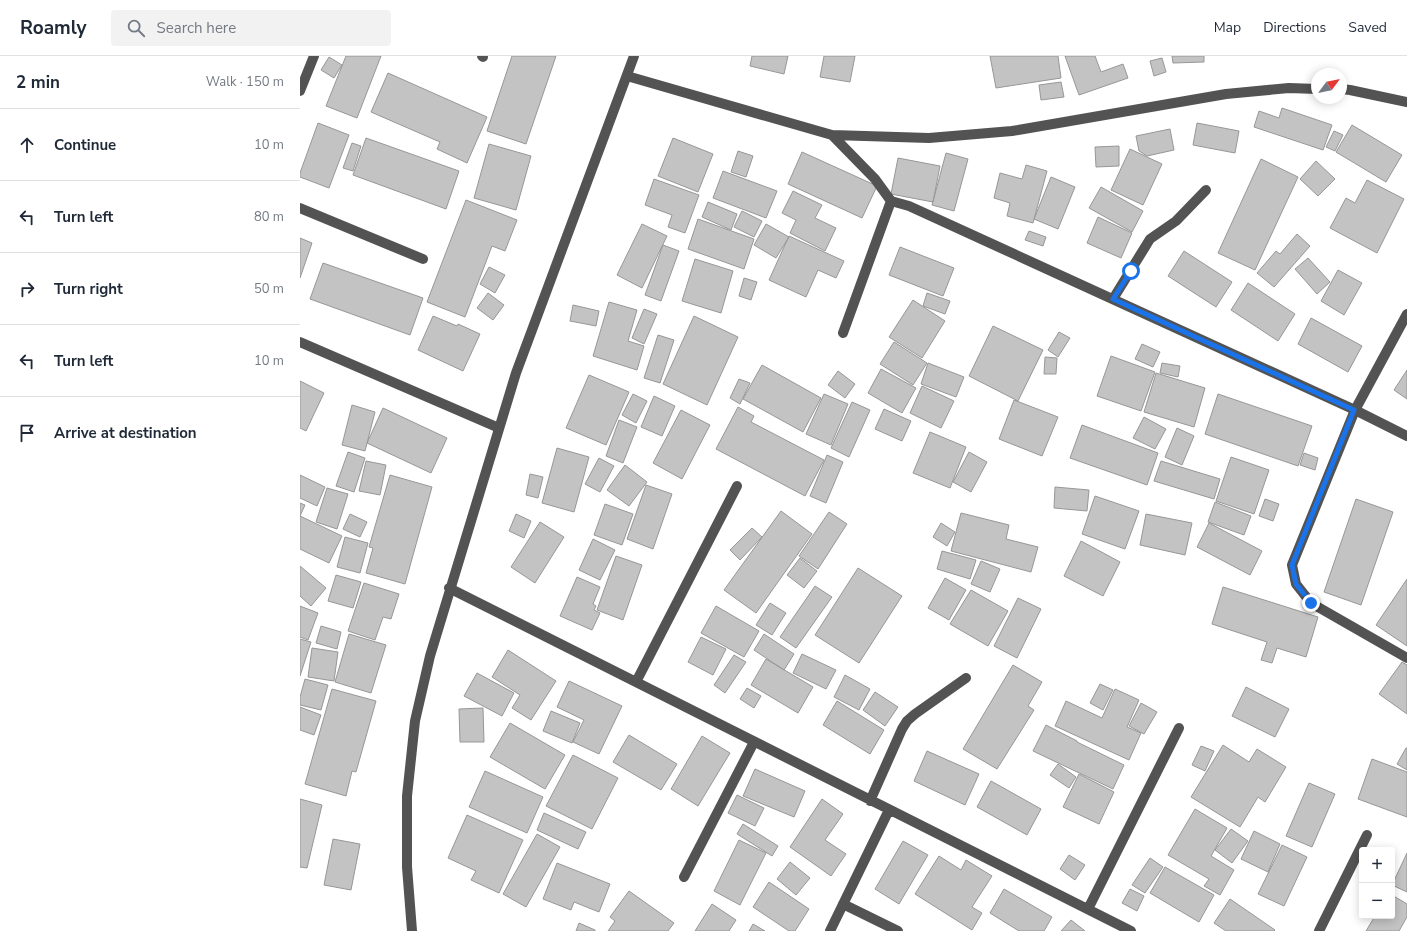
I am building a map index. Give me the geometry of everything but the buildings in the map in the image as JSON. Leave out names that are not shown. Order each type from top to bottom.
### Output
[{"type":"street","points":[[300,91],[314,56]]},
{"type":"street","points":[[412,931],[406,867],[408,796],[415,721],[430,656],[449,588],[516,373],[634,56]]},
{"type":"street","points":[[627,76],[832,135],[929,138],[1012,131],[1226,94],[1289,88],[1311,89]]},
{"type":"street","points":[[1347,90],[1407,102]]},
{"type":"street","points":[[832,135],[875,179],[891,201],[909,206],[1354,410],[1407,436]]},
{"type":"street","points":[[1113,299],[1150,239],[1176,221],[1206,190]]},
{"type":"street","points":[[843,333],[891,201]]},
{"type":"street","points":[[300,208],[423,259]]},
{"type":"street","points":[[1407,314],[1354,410],[1292,565],[1296,584],[1311,603],[1407,658]]},
{"type":"street","points":[[300,342],[499,428]]},
{"type":"street","points":[[636,682],[737,486]]},
{"type":"street","points":[[449,588],[1131,931]]},
{"type":"street","points":[[870,800],[907,721],[966,678]]},
{"type":"street","points":[[1088,909],[1179,728]]},
{"type":"street","points":[[684,877],[754,742]]},
{"type":"street","points":[[830,931],[889,810]]},
{"type":"street","points":[[1319,931],[1367,835]]},
{"type":"street","points":[[843,904],[898,931]]},
{"type":"route","points":[[1131,271],[1113,299],[1354,410],[1292,565],[1296,584],[1311,603]]}]
